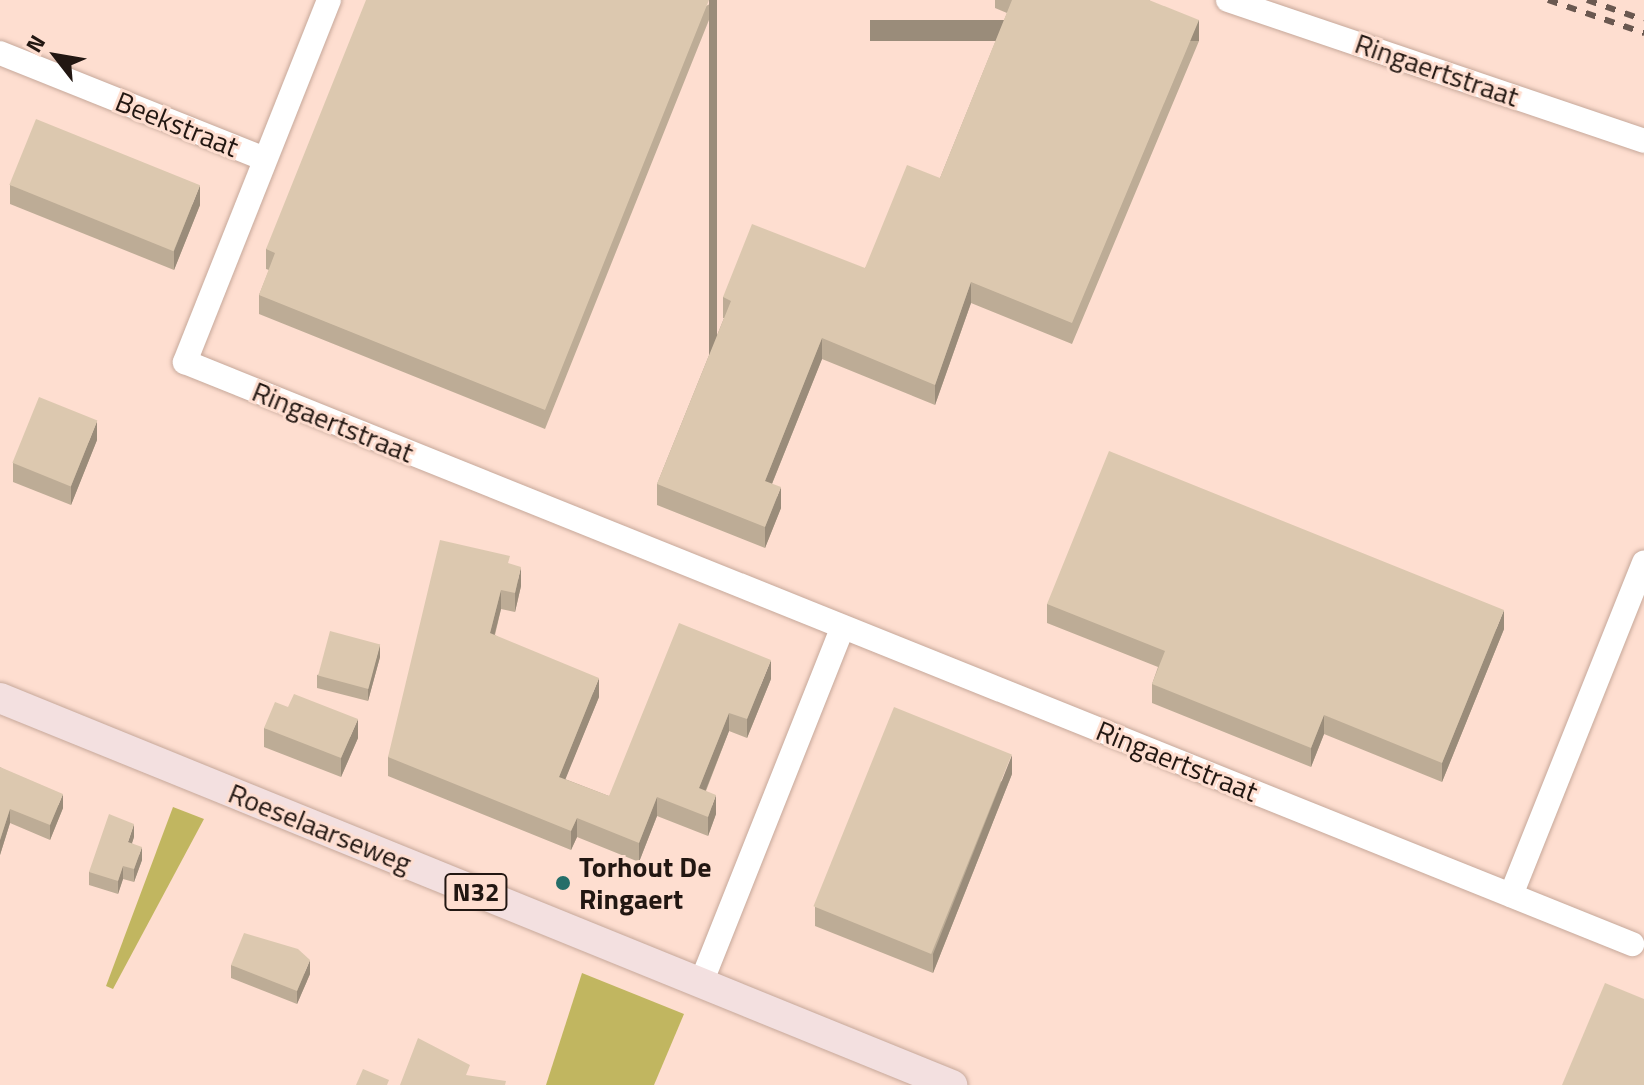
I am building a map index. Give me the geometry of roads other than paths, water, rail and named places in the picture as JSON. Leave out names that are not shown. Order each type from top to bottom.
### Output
[{"type":"main road","name":"Roeselaarseweg","points":[[0,698],[952,1085]]},
{"type":"street","name":"Ringaertstraat","points":[[329,0],[185,362],[1632,944]]},
{"type":"street","name":"Ringaertstraat","points":[[1228,0],[1644,141]]},
{"type":"street","name":"Beekstraat","points":[[0,53],[265,159]]},
{"type":"street","points":[[1511,895],[1644,563]]},
{"type":"street","points":[[701,983],[843,627]]},
{"type":"railway","points":[[1548,0],[1644,33]]},
{"type":"railway","points":[[1587,0],[1644,20]]},
{"type":"place","name":"Torhout De Ringaert","points":[[563,883]]}]
